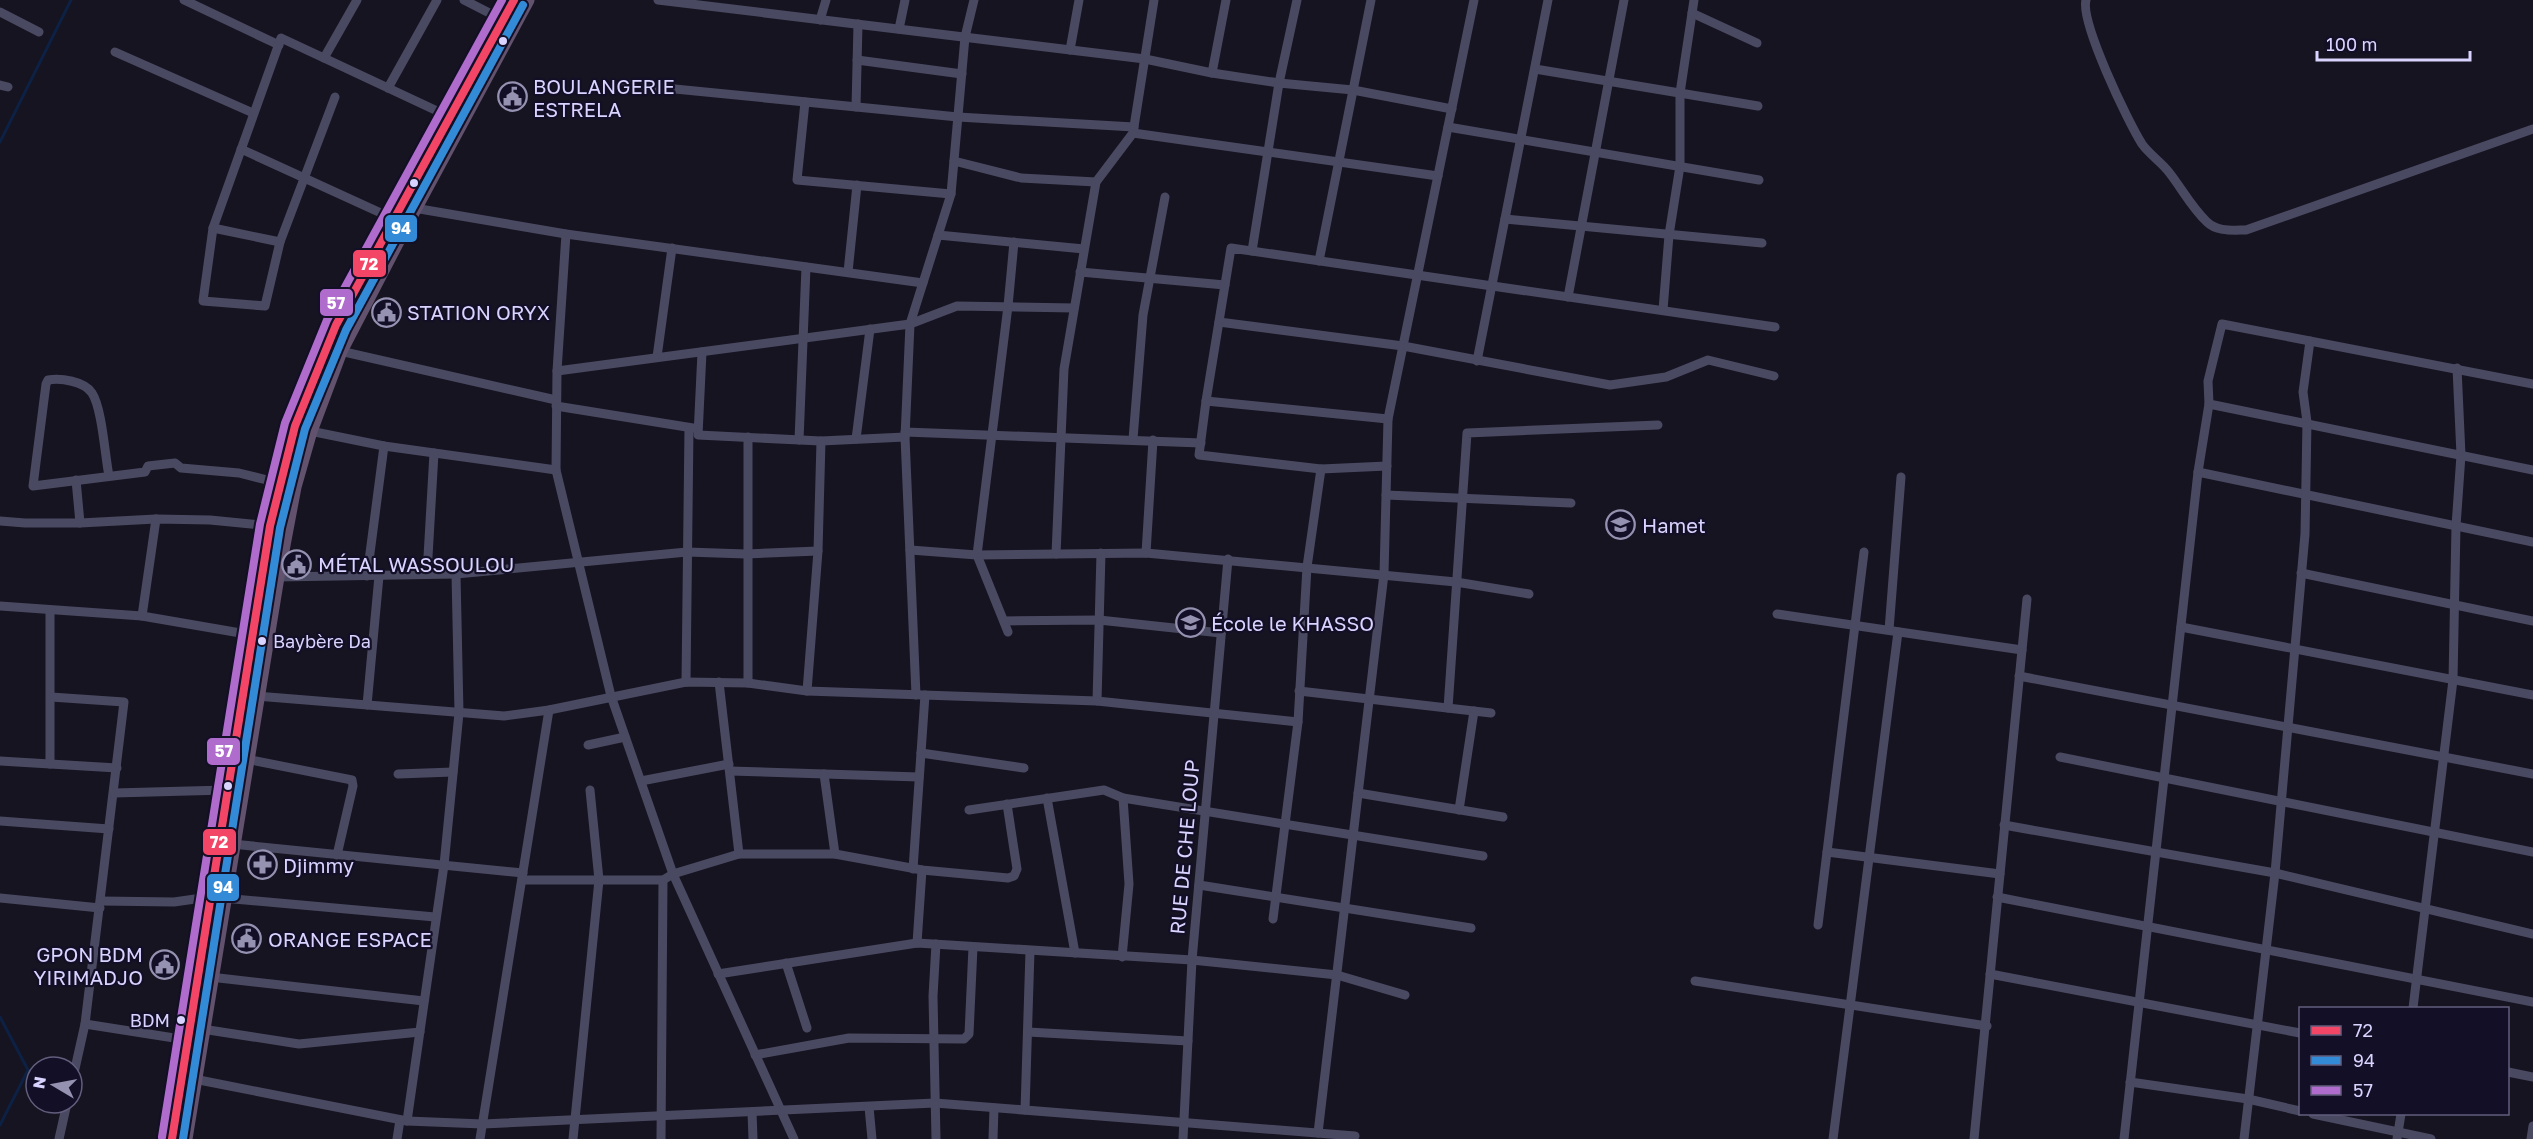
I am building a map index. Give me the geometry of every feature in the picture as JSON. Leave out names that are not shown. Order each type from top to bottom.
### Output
[{"type":"highway","points":[[172,1139],[187,1040],[216,898],[232,844],[294,487],[310,431],[340,351],[508,23],[514,0]]},
{"type":"highway","points":[[185,1139],[210,977],[226,790],[270,526],[279,483],[296,426],[336,325],[450,117],[508,23],[527,0]]},
{"type":"street","points":[[184,0],[279,45]]},
{"type":"street","points":[[324,58],[357,0]]},
{"type":"street","points":[[388,88],[437,0]]},
{"type":"street","points":[[465,0],[508,23]]},
{"type":"street","points":[[658,0],[1144,59],[1212,73],[1279,83],[1353,90],[1452,109]]},
{"type":"street","points":[[754,12],[756,0]]},
{"type":"street","points":[[820,20],[826,0]]},
{"type":"street","points":[[899,29],[905,0]]},
{"type":"street","points":[[917,943],[921,695],[910,550],[905,434],[910,324],[951,194],[965,37],[974,0]]},
{"type":"street","points":[[1070,50],[1080,0]]},
{"type":"street","points":[[1056,554],[1064,369],[1084,249],[1096,182],[1134,130],[1154,0]]},
{"type":"street","points":[[1212,73],[1226,0]]},
{"type":"street","points":[[1252,251],[1279,83],[1298,0]]},
{"type":"street","points":[[1318,261],[1371,0]]},
{"type":"street","points":[[1318,1133],[1384,574],[1388,419],[1474,0]]},
{"type":"street","points":[[1477,361],[1548,0]]},
{"type":"street","points":[[1568,297],[1624,0]]},
{"type":"street","points":[[1663,310],[1669,235],[1680,166],[1680,93],[1694,0]]},
{"type":"street","points":[[2086,0],[2086,13],[2108,74],[2135,132],[2144,147],[2167,169],[2207,223],[2219,229],[2246,230],[2533,129]]},
{"type":"street","points":[[0,12],[39,32]]},
{"type":"street","points":[[1692,13],[1757,43]]},
{"type":"street","points":[[856,107],[858,24]]},
{"type":"street","points":[[335,97],[280,242],[265,306],[203,301],[213,228],[281,38],[450,117]]},
{"type":"street","points":[[115,52],[254,113]]},
{"type":"street","points":[[857,60],[962,74]]},
{"type":"street","points":[[1535,69],[1758,106]]},
{"type":"street","points":[[624,84],[958,117],[1134,130],[1269,153],[1438,176]]},
{"type":"street","points":[[805,102],[797,180],[951,194]]},
{"type":"street","points":[[1448,127],[1759,180]]},
{"type":"street","points":[[241,149],[394,219]]},
{"type":"street","points":[[954,161],[1021,178],[1096,182]]},
{"type":"street","points":[[848,272],[857,185]]},
{"type":"street","points":[[1133,439],[1143,315],[1165,197]]},
{"type":"street","points":[[414,208],[566,234],[923,283]]},
{"type":"street","points":[[1505,219],[1762,243]]},
{"type":"street","points":[[213,228],[280,242]]},
{"type":"street","points":[[566,234],[557,371],[556,470],[611,696],[673,874],[794,1139]]},
{"type":"street","points":[[938,235],[1084,249]]},
{"type":"street","points":[[1008,632],[977,555],[1014,242]]},
{"type":"street","points":[[1387,466],[1321,469],[1200,455],[1206,401],[1231,248],[1775,327]]},
{"type":"street","points":[[657,357],[672,249]]},
{"type":"street","points":[[799,440],[807,267]]},
{"type":"street","points":[[1080,272],[1225,285]]},
{"type":"street","points":[[557,371],[910,324],[957,306],[1074,308]]},
{"type":"street","points":[[1219,322],[1403,346],[1610,385],[1666,376],[1708,360],[1774,376]]},
{"type":"street","points":[[2124,1139],[2198,472],[2209,404],[2208,381],[2222,324],[2533,384]]},
{"type":"street","points":[[856,439],[870,329]]},
{"type":"street","points":[[2244,1139],[2275,873],[2305,534],[2307,422],[2303,392],[2310,341]]},
{"type":"street","points":[[340,351],[556,403],[694,428],[698,435],[821,441],[905,434],[992,433],[1201,442]]},
{"type":"street","points":[[686,682],[687,552],[694,428],[702,352]]},
{"type":"street","points":[[2413,1007],[2453,680],[2456,526],[2461,455],[2457,368]]},
{"type":"street","points":[[108,476],[97,404],[92,392],[80,383],[48,380],[33,486],[145,472],[148,466],[175,463],[181,468],[240,473],[279,483]]},
{"type":"street","points":[[1206,401],[1388,419]]},
{"type":"street","points":[[2209,404],[2307,422],[2533,470]]},
{"type":"street","points":[[1448,708],[1467,433],[1658,425]]},
{"type":"street","points":[[310,431],[384,446],[556,470]]},
{"type":"street","points":[[748,437],[746,554],[748,683]]},
{"type":"street","points":[[1146,553],[1153,440]]},
{"type":"street","points":[[807,691],[818,550],[821,441]]},
{"type":"street","points":[[367,576],[384,446]]},
{"type":"street","points":[[427,574],[434,453]]},
{"type":"street","points":[[1273,919],[1298,722],[1307,567],[1321,469]]},
{"type":"street","points":[[2198,472],[2533,542]]},
{"type":"street","points":[[1833,1139],[1869,857],[1893,631],[1901,477]]},
{"type":"street","points":[[76,480],[80,523]]},
{"type":"street","points":[[1386,495],[1571,503]]},
{"type":"street","points":[[142,616],[156,519]]},
{"type":"street","points":[[0,521],[24,524],[156,519],[210,520],[270,526]]},
{"type":"street","points":[[277,577],[456,574],[687,552],[746,554],[818,550]]},
{"type":"street","points":[[910,550],[977,555],[1146,553],[1384,574],[1456,582],[1529,594]]},
{"type":"street","points":[[1818,925],[1864,552]]},
{"type":"street","points":[[1097,701],[1101,553]]},
{"type":"street","name":"RUE DE CHE LOUP","points":[[1183,1139],[1192,960],[1227,559]]},
{"type":"street","points":[[2301,573],[2533,621]]},
{"type":"street","points":[[397,1139],[403,1121],[420,1032],[444,866],[459,712],[456,574]]},
{"type":"street","points":[[367,705],[379,576]]},
{"type":"street","points":[[1974,1139],[1987,1026],[1997,897],[2027,599]]},
{"type":"street","points":[[0,606],[142,616],[252,635]]},
{"type":"street","points":[[50,610],[50,764]]},
{"type":"street","points":[[1777,614],[2022,650]]},
{"type":"street","points":[[1004,621],[1100,620],[1221,633]]},
{"type":"street","points":[[2181,627],[2533,695]]},
{"type":"street","points":[[2019,675],[2533,774]]},
{"type":"street","points":[[256,696],[504,716],[549,710],[686,682],[719,682],[748,683],[807,691],[1097,701],[1298,722]]},
{"type":"street","points":[[719,682],[739,854]]},
{"type":"street","points":[[1299,691],[1491,713]]},
{"type":"street","points":[[51,697],[124,702],[101,905],[85,1024],[78,1055]]},
{"type":"street","points":[[480,1139],[549,710]]},
{"type":"street","points":[[1459,810],[1474,711]]},
{"type":"street","points":[[588,745],[626,737]]},
{"type":"street","points":[[921,753],[1024,768]]},
{"type":"street","points":[[2060,757],[2533,852]]},
{"type":"street","points":[[246,759],[351,780],[353,786],[337,855]]},
{"type":"street","points":[[0,761],[117,768]]},
{"type":"street","points":[[641,781],[729,767],[824,774],[920,777]]},
{"type":"street","points":[[398,774],[453,772]]},
{"type":"street","points":[[824,774],[836,854]]},
{"type":"street","points":[[114,793],[226,790]]},
{"type":"street","points":[[573,1139],[599,880],[590,790]]},
{"type":"street","points":[[969,810],[1104,790],[1124,798],[1483,856]]},
{"type":"street","points":[[1358,793],[1503,817]]},
{"type":"street","points":[[1047,798],[1075,953]]},
{"type":"street","points":[[1122,957],[1129,884],[1124,798]]},
{"type":"street","points":[[232,844],[522,876],[599,880],[663,880],[673,874],[739,854],[836,854],[917,870],[1008,878],[1014,876],[1017,869],[1007,804]]},
{"type":"street","points":[[0,821],[110,830]]},
{"type":"street","points":[[2004,825],[2275,873],[2533,934]]},
{"type":"street","points":[[1827,852],[2000,874]]},
{"type":"street","points":[[661,1139],[663,880]]},
{"type":"street","points":[[1199,885],[1471,928]]},
{"type":"street","points":[[1997,897],[2533,1002]]},
{"type":"street","points":[[0,898],[101,905],[216,898],[435,916]]},
{"type":"street","points":[[718,974],[917,943],[1192,960],[1337,975],[1405,995]]},
{"type":"street","points":[[936,944],[934,1040],[936,1139]]},
{"type":"street","points":[[755,1055],[849,1038],[964,1039],[969,1034],[974,947]]},
{"type":"street","points":[[1025,1110],[1030,951]]},
{"type":"street","points":[[786,963],[807,1028]]},
{"type":"street","points":[[1990,974],[2299,1033]]},
{"type":"street","points":[[210,977],[424,1001]]},
{"type":"street","points":[[1695,981],[1987,1026]]},
{"type":"street","points":[[85,1024],[187,1040]]},
{"type":"street","points":[[202,1029],[299,1044],[420,1032]]},
{"type":"street","points":[[1028,1032],[1188,1041]]},
{"type":"street","points":[[2509,1072],[2533,1077]]},
{"type":"street","points":[[194,1079],[403,1121],[483,1124],[935,1103],[1355,1136]]},
{"type":"street","points":[[2130,1082],[2248,1100],[2299,1111]]},
{"type":"street","points":[[869,1107],[872,1139]]},
{"type":"street","points":[[993,1139],[994,1108]]},
{"type":"street","points":[[752,1112],[753,1139]]},
{"type":"street","points":[[59,1139],[64,1115]]},
{"type":"street","points":[[2321,1115],[2398,1135],[2432,1139]]},
{"type":"street","points":[[2398,1135],[2401,1115]]},
{"type":"street","points":[[2532,1139],[2533,1126]]},
{"type":"waterway","points":[[0,142],[71,0]]},
{"type":"waterway","points":[[0,1017],[28,1070],[0,1125]]},
{"type":"transit line","name":"57","points":[[162,1137],[260,524],[285,423],[327,320],[502,0]]},
{"type":"transit line","name":"72","points":[[172,1139],[270,526],[295,426],[336,325],[514,0]]},
{"type":"transit line","name":"94","points":[[183,1139],[280,528],[305,429],[346,330],[523,5]]},
{"type":"place","name":"BOULANGERIE ESTRELA","points":[[512,97]]},
{"type":"place","name":"STATION ORYX","points":[[386,312]]},
{"type":"place","name":"Hamet","points":[[1621,525]]},
{"type":"place","name":"MÉTAL WASSOULOU","points":[[297,564]]},
{"type":"place","name":"École le KHASSO","points":[[1190,623]]},
{"type":"place","name":"Baybère Da","points":[[262,641]]},
{"type":"place","name":"Djimmy","points":[[262,865]]},
{"type":"place","name":"ORANGE ESPACE","points":[[247,939]]},
{"type":"place","name":"GPON BDM YIRIMADJO","points":[[164,965]]},
{"type":"place","name":"BDM","points":[[181,1020]]}]
